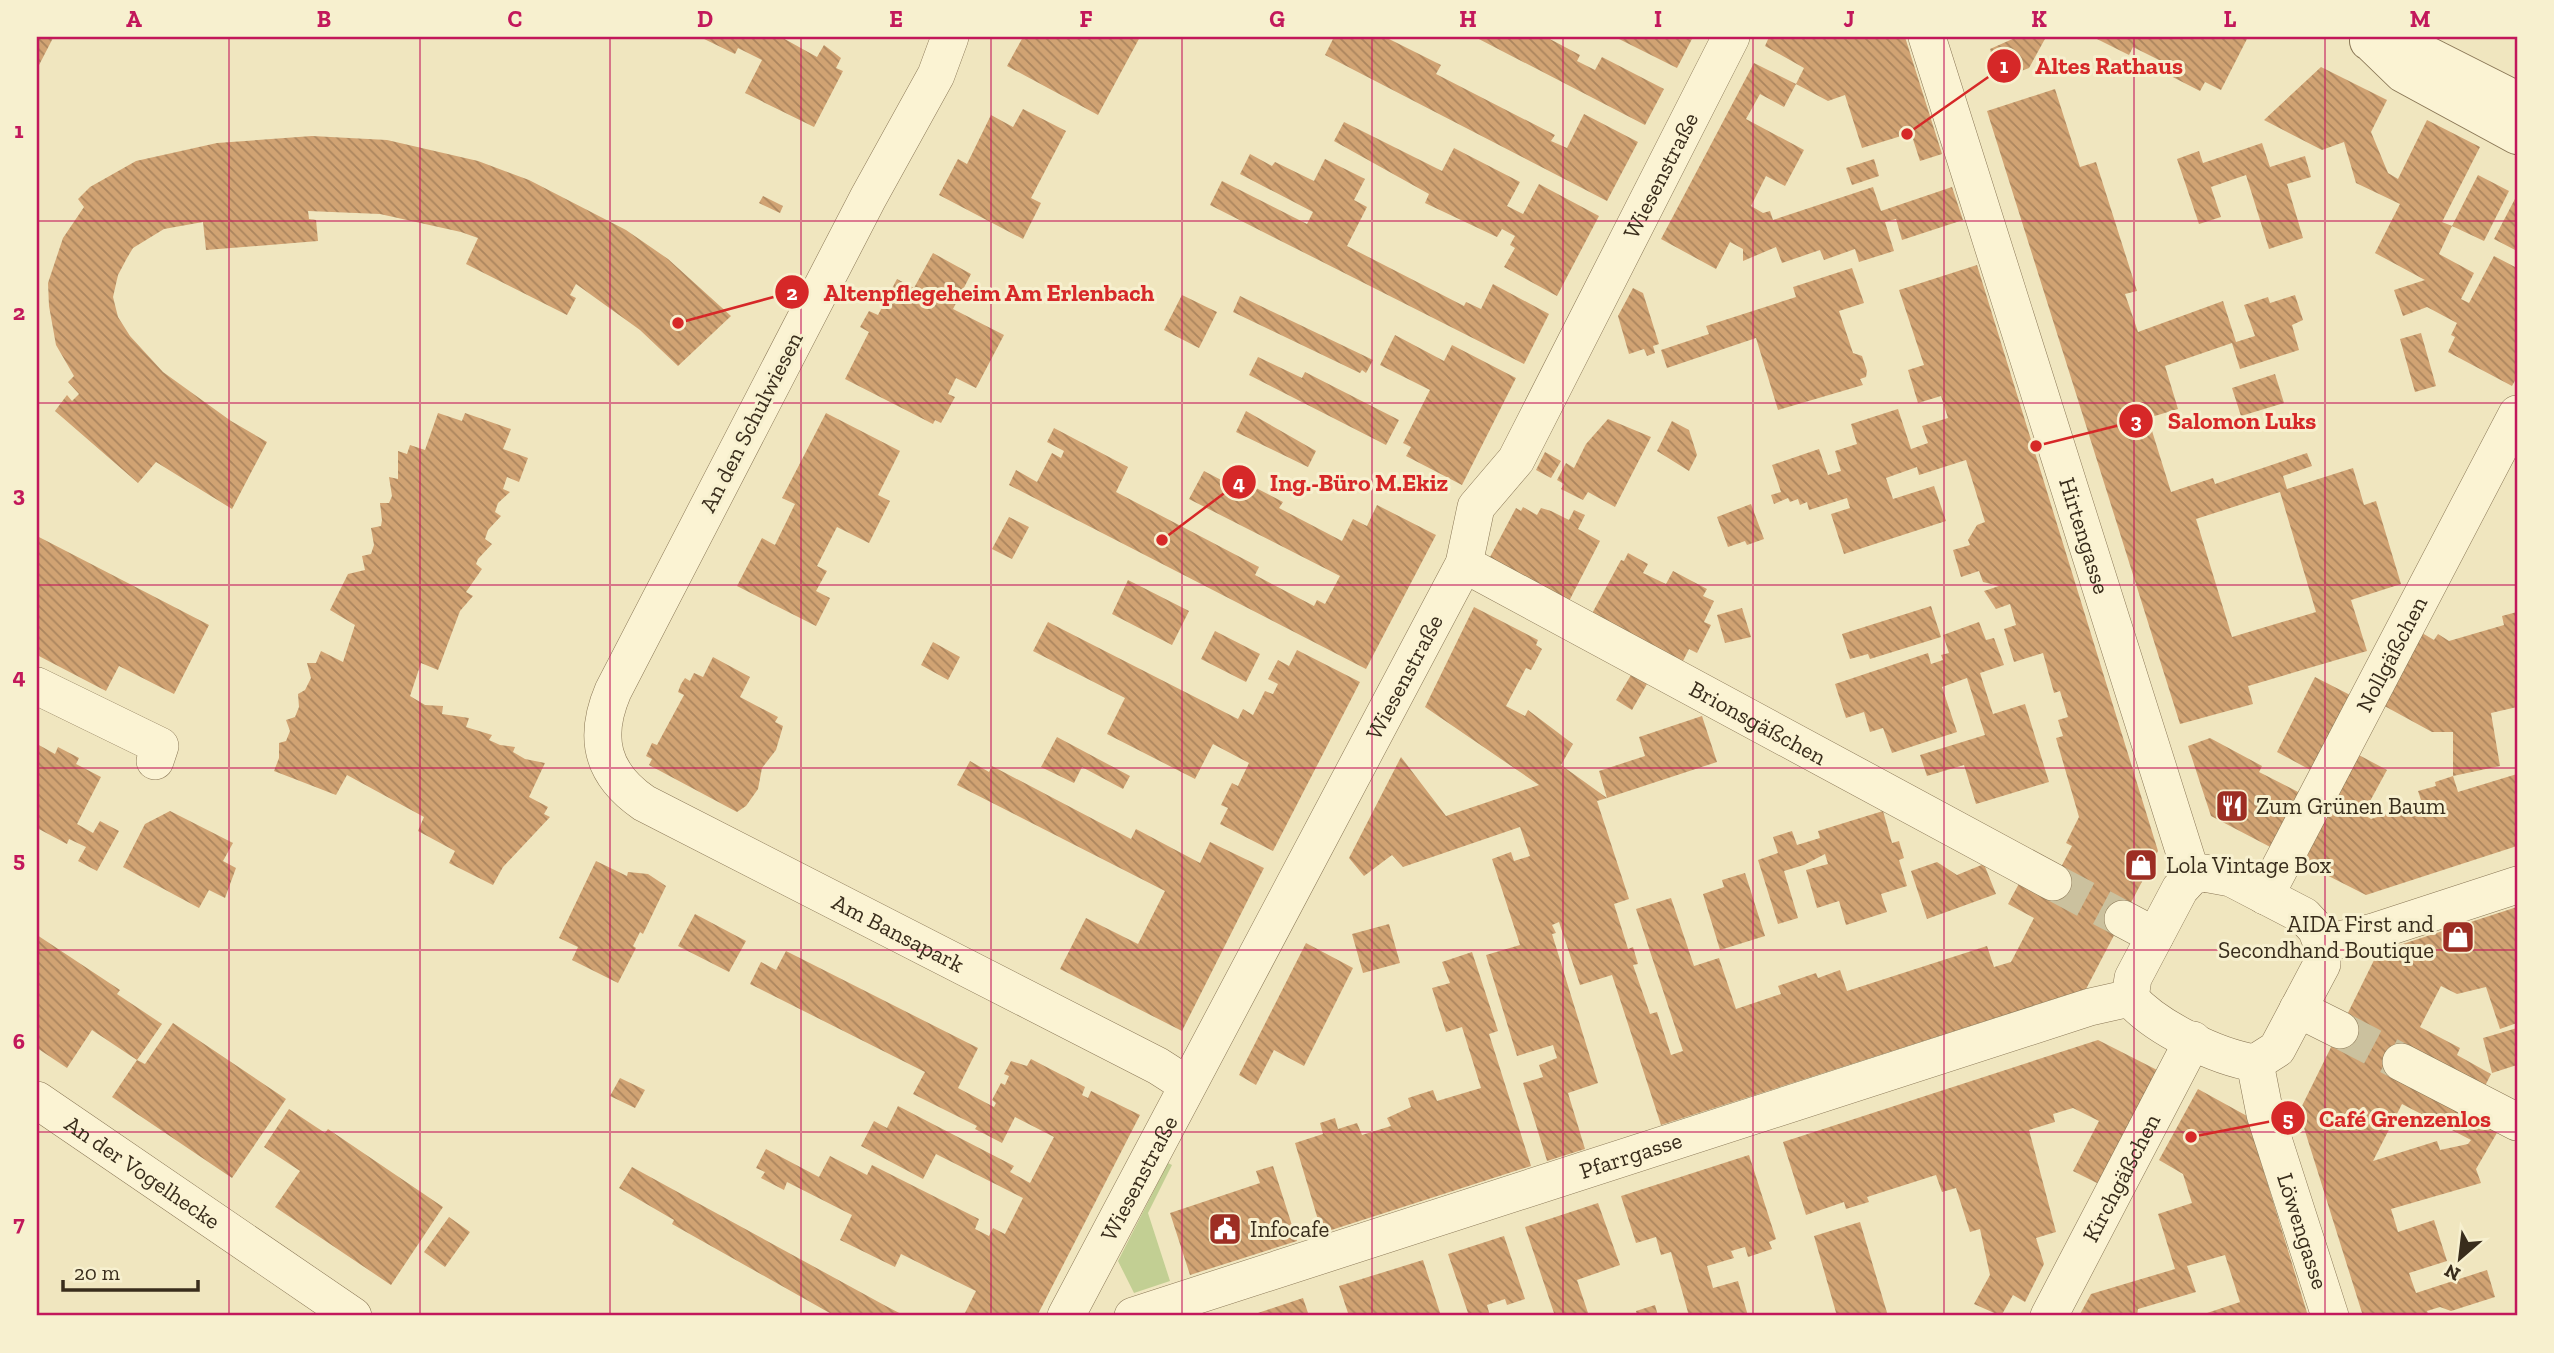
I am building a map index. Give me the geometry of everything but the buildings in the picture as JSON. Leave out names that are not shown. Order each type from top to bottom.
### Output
[{"type":"street","name":"An den Schulwiesen","points":[[614,777],[605,755],[602,734],[604,712],[613,691],[868,198],[936,75],[950,37]]},
{"type":"street","name":"Wiesenstraße","points":[[1066,1316],[1186,1084],[1255,963],[1464,564],[1476,507],[1516,460],[1731,37]]},
{"type":"street","name":"Hirtengasse","points":[[1927,37],[2192,876]]},
{"type":"street","points":[[2366,39],[2416,50],[2517,101]]},
{"type":"street","points":[[2366,39],[2403,74],[2517,135]]},
{"type":"street","name":"Nollgäßchen","points":[[2255,890],[2517,414]]},
{"type":"street","name":"Brionsgäßchen","points":[[1464,564],[2053,882]]},
{"type":"street","points":[[37,686],[160,746],[155,761]]},
{"type":"street","name":"Am Bansapark","points":[[614,777],[644,803],[1158,1066],[1186,1084]]},
{"type":"street","points":[[2217,873],[2255,890],[2304,916],[2316,929],[2322,944],[2322,964],[2277,1049],[2255,1063],[2231,1059],[2193,1040],[2144,1014],[2130,998],[2133,978],[2180,889],[2192,876],[2217,873]]},
{"type":"street","points":[[2322,944],[2373,932],[2517,886]]},
{"type":"street","points":[[2123,919],[2155,936]]},
{"type":"street","name":"Pfarrgasse","points":[[1133,1316],[2077,1011],[2130,998]]},
{"type":"street","points":[[2298,1009],[2340,1030]]},
{"type":"street","name":"Kirchgäßchen","points":[[2049,1316],[2193,1040]]},
{"type":"street","points":[[2401,1062],[2517,1122]]},
{"type":"street","name":"Löwengasse","points":[[2255,1063],[2265,1114],[2330,1316]]},
{"type":"street","name":"An der Vogelhecke","points":[[37,1100],[353,1316]]},
{"type":"green space","points":[[1168,1163],[1172,1165],[1148,1213],[1170,1281],[1134,1293],[1118,1261]]},
{"type":"tunnel","points":[[2053,882],[2123,919]]},
{"type":"tunnel","points":[[2340,1030],[2401,1062]]},
{"type":"place","name":"Altes Rathaus","points":[[1907,134]]},
{"type":"place","name":"Altenpflegeheim Am Erlenbach","points":[[678,323]]},
{"type":"place","name":"Salomon Luks","points":[[2036,446]]},
{"type":"place","name":"Ing.-Büro M.Ekiz","points":[[1162,540]]},
{"type":"place","name":"Zum Grünen Baum","points":[[2232,806]]},
{"type":"place","name":"Lola Vintage Box","points":[[2141,865]]},
{"type":"place","name":"AIDA First and Secondhand Boutique","points":[[2458,937]]},
{"type":"place","name":"Café Grenzenlos","points":[[2191,1137]]},
{"type":"place","name":"Infocafe","points":[[1225,1229]]}]
